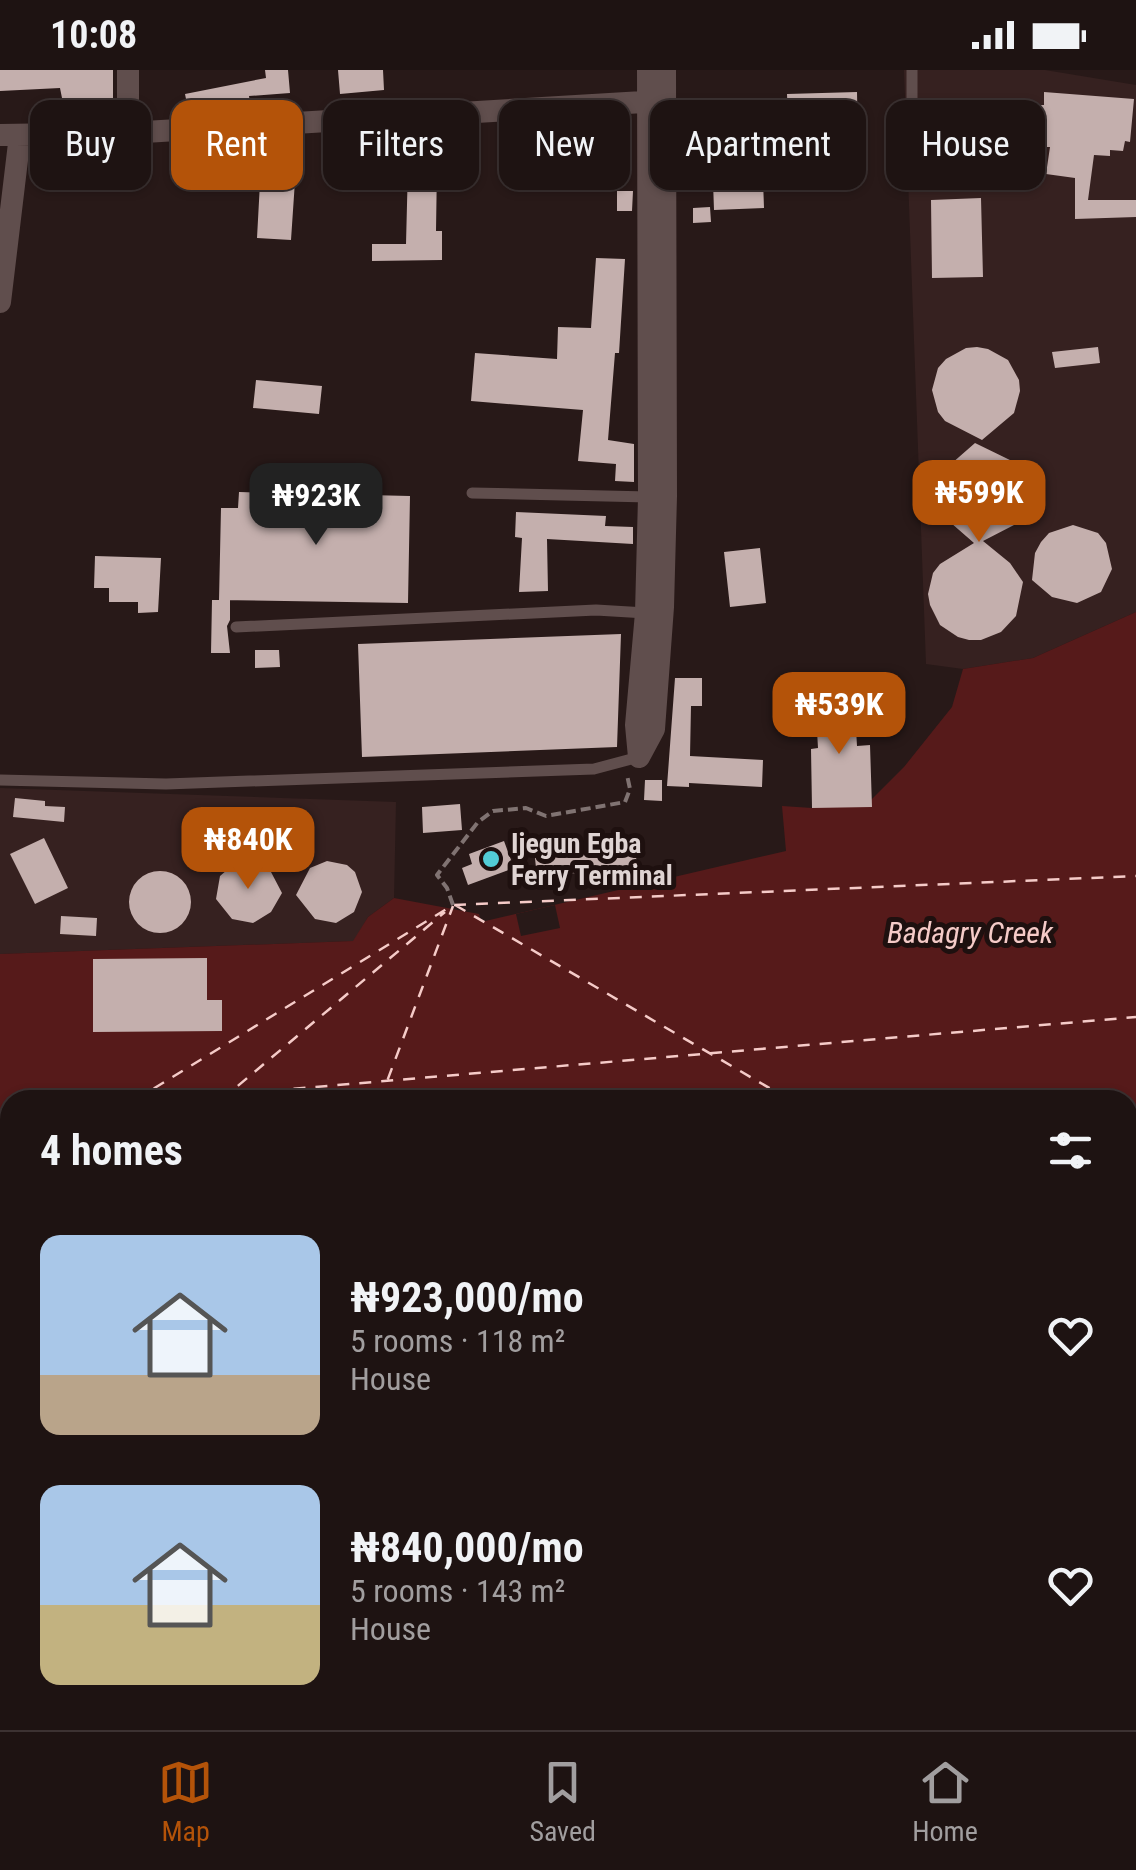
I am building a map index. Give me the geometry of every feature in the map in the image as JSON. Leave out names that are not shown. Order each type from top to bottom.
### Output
[{"type":"street","points":[[128,70],[128,100]]},
{"type":"street","points":[[648,70],[656,100]]},
{"type":"street","points":[[656,100],[664,70]]},
{"type":"street","points":[[151,132],[650,102]]},
{"type":"street","points":[[0,302],[10,135]]},
{"type":"street","points":[[632,759],[646,613],[654,190]]},
{"type":"street","points":[[632,759],[654,728],[663,589],[657,190]]},
{"type":"lane","points":[[912,70],[912,100]]},
{"type":"lane","points":[[472,493],[649,498]]},
{"type":"lane","points":[[236,627],[596,610],[646,613]]},
{"type":"lane","points":[[0,780],[186,784],[594,769],[632,759]]},
{"type":"path","points":[[454,905],[437,875],[478,822],[493,811],[515,807],[546,816],[624,802],[630,790],[632,759]]},
{"type":"shaded area","points":[[904,70],[1045,70],[1136,85],[1136,612],[1033,658],[963,669],[926,664],[908,190],[1045,190],[1045,100],[905,100]]},
{"type":"shaded area","points":[[0,788],[396,802],[394,898],[368,917],[354,941],[0,954]]},
{"type":"water","name":"Badagry Creek","points":[[1136,612],[1136,1090],[0,1090],[0,954],[353,941],[368,917],[394,898],[479,914],[481,922],[786,851],[782,806],[812,808],[871,800],[904,767],[952,707],[963,669],[1033,658]]},
{"type":"pier","points":[[555,905],[560,928],[521,936],[516,914]]},
{"type":"building","points":[[0,70],[113,70],[113,99],[62,100],[60,88],[0,91]]},
{"type":"building","points":[[265,70],[288,70],[290,93],[249,96],[250,100],[186,100],[185,94],[266,78]]},
{"type":"building","points":[[338,70],[383,70],[384,90],[340,94]]},
{"type":"building","points":[[857,92],[857,100],[787,100],[787,94]]},
{"type":"building","points":[[1044,92],[1134,99],[1130,142],[1125,141],[1123,151],[1110,150],[1110,156],[1094,155],[1088,200],[1136,200],[1136,217],[1075,219],[1075,178],[1046,174],[1050,147],[1045,147]]},
{"type":"building","points":[[260,190],[294,190],[291,240],[257,238]]},
{"type":"building","points":[[407,190],[437,190],[436,231],[442,231],[442,260],[372,261],[372,244],[406,244]]},
{"type":"building","points":[[713,190],[763,190],[764,208],[714,210]]},
{"type":"building","points":[[617,191],[633,191],[632,211],[617,211]]},
{"type":"building","points":[[981,198],[983,277],[932,278],[931,200]]},
{"type":"building","points":[[710,207],[711,222],[693,223],[693,208]]},
{"type":"building","points":[[596,258],[625,259],[608,440],[634,444],[634,482],[615,481],[616,464],[578,461],[583,410],[471,401],[475,353],[557,359],[558,327],[591,328]]},
{"type":"building","points":[[977,347],[1008,360],[1019,380],[1020,391],[1014,413],[982,440],[945,421],[932,390],[938,368],[946,359],[966,348]]},
{"type":"building","points":[[1098,347],[1100,363],[1055,368],[1052,352]]},
{"type":"building","points":[[256,380],[322,386],[319,414],[253,408]]},
{"type":"building","points":[[975,443],[1014,462],[1027,493],[1021,516],[1014,525],[983,541],[1010,563],[1023,582],[1016,616],[1001,632],[969,640],[940,625],[928,594],[933,573],[940,564],[974,543],[943,516],[937,493],[943,471]]},
{"type":"building","points":[[239,492],[410,496],[408,603],[219,600],[221,508],[238,508]]},
{"type":"building","points":[[516,512],[606,516],[605,526],[633,527],[633,544],[547,539],[548,591],[519,592],[522,538],[515,537]]},
{"type":"building","points":[[1073,525],[1098,533],[1106,543],[1112,569],[1101,592],[1077,603],[1052,597],[1032,580],[1035,553],[1041,542],[1049,533]]},
{"type":"building","points":[[760,548],[766,603],[730,607],[724,552]]},
{"type":"building","points":[[95,556],[161,558],[158,612],[138,613],[138,602],[109,602],[109,588],[94,588]]},
{"type":"building","points":[[212,600],[230,600],[230,653],[211,653]]},
{"type":"building","points":[[621,634],[617,747],[362,757],[358,644]]},
{"type":"building","points":[[255,650],[279,650],[280,667],[255,668]]},
{"type":"building","points":[[675,678],[702,678],[702,706],[691,706],[690,756],[763,760],[762,787],[689,783],[689,787],[667,786]]},
{"type":"building","points":[[854,694],[857,746],[870,745],[872,807],[812,808],[811,749],[818,748],[815,696]]},
{"type":"building","points":[[645,780],[662,780],[662,801],[644,800]]},
{"type":"building","points":[[15,798],[65,807],[64,822],[13,817]]},
{"type":"building","points":[[460,804],[462,830],[423,833],[422,807]]},
{"type":"building","points":[[44,838],[68,888],[35,904],[10,854]]},
{"type":"building","points":[[634,840],[637,865],[537,878],[535,858],[599,852],[598,844]]},
{"type":"building","name":"Ijegun Egba Ferry Terminal","points":[[504,841],[514,868],[468,885],[462,868],[472,864],[469,854]]},
{"type":"building","points":[[244,861],[263,865],[282,893],[271,912],[253,923],[232,919],[216,899],[220,876]]},
{"type":"building","points":[[327,861],[347,865],[355,872],[362,892],[354,912],[336,923],[315,919],[296,895],[310,868]]},
{"type":"building","points":[[160,871],[182,880],[191,902],[182,924],[160,933],[138,924],[129,902],[138,880]]},
{"type":"building","points":[[61,916],[97,918],[96,936],[60,934]]},
{"type":"building","points":[[207,958],[207,1000],[222,1000],[222,1031],[93,1032],[93,959]]},
{"type":"ferry route","points":[[151,1090],[453,905],[1136,876]]},
{"type":"ferry route","points":[[455,905],[773,1090]]},
{"type":"ferry route","points":[[384,1090],[453,906]]},
{"type":"ferry route","points":[[233,1090],[445,912]]},
{"type":"ferry route","points":[[279,1090],[1136,1017]]},
{"type":"place","name":"Ijegun Egba Ferry Terminal","points":[[491,859]]}]
